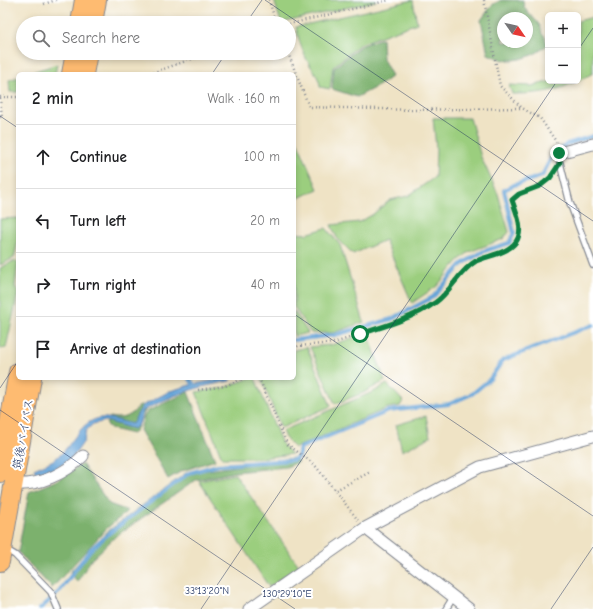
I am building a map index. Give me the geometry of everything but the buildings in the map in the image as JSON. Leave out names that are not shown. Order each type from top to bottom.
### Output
[{"type":"highway","points":[[81,16],[84,0]]},
{"type":"highway","points":[[94,16],[97,0]]},
{"type":"highway","points":[[71,72],[73,60]]},
{"type":"highway","points":[[84,72],[87,60]]},
{"type":"highway","name":"筑後バイパス","points":[[0,473],[17,380]]},
{"type":"highway","name":"筑後バイパス","points":[[1,555],[32,380]]},
{"type":"street","points":[[559,158],[593,144]]},
{"type":"street","points":[[250,609],[365,528],[480,467],[593,436]]},
{"type":"street","points":[[14,484],[30,485],[59,474],[75,464],[83,456]]},
{"type":"street","points":[[365,528],[469,609]]},
{"type":"lane","points":[[559,158],[570,203],[593,265]]},
{"type":"lane","points":[[1,555],[15,554],[52,592],[58,609]]},
{"type":"lane","points":[[446,609],[454,596]]},
{"type":"path","points":[[44,4],[56,0]]},
{"type":"path","points":[[269,0],[274,16]]},
{"type":"path","points":[[296,22],[390,0]]},
{"type":"path","points":[[296,348],[298,346],[334,343],[400,321],[436,302],[465,269],[476,261],[506,250],[518,240],[520,228],[512,200],[519,194],[540,186],[550,178],[559,158],[558,143],[540,118],[522,108],[500,86],[484,0]]},
{"type":"path","points":[[160,72],[191,60]]},
{"type":"path","points":[[291,60],[295,72]]},
{"type":"path","points":[[296,74],[309,108],[415,110],[522,108]]},
{"type":"path","points":[[0,117],[2,117],[0,97],[16,97]]},
{"type":"path","points":[[198,390],[225,386],[240,380]]},
{"type":"path","points":[[260,380],[287,444],[314,464],[365,528]]},
{"type":"path","points":[[336,490],[370,472]]},
{"type":"green space","points":[[274,0],[376,0],[296,20],[296,16],[279,16]]},
{"type":"green space","points":[[413,0],[417,23],[360,44],[333,67],[330,89],[320,87],[317,76],[303,50],[296,27]]},
{"type":"green space","points":[[501,0],[523,0],[527,12],[497,12],[497,48],[533,48],[533,17],[540,26],[542,34],[545,37],[545,47],[528,57],[511,60],[499,59],[488,54],[481,20],[492,5]]},
{"type":"green space","points":[[593,17],[593,73],[581,79],[581,48],[581,20]]},
{"type":"green space","points":[[382,38],[383,59],[392,76],[380,85],[357,97],[332,89],[334,68],[360,46]]},
{"type":"green space","points":[[57,64],[55,72],[32,72]]},
{"type":"green space","points":[[16,78],[16,92],[10,92],[9,80]]},
{"type":"green space","points":[[545,83],[545,84],[571,84],[546,92],[529,94],[512,94],[509,85],[532,86]]},
{"type":"green space","points":[[433,118],[470,118],[481,157],[498,194],[509,232],[503,239],[469,252],[458,261],[437,286],[412,303],[385,240],[353,254],[337,238],[331,225],[359,222],[372,215],[390,200],[408,196],[435,177],[436,148]]},
{"type":"green space","points":[[297,141],[318,189],[296,199]]},
{"type":"green space","points":[[16,218],[16,250],[14,258],[0,265],[0,219]]},
{"type":"green space","points":[[326,228],[340,245],[364,322],[333,333],[311,333],[296,310],[296,233],[306,234]]},
{"type":"green space","points":[[14,261],[16,262],[16,302],[6,348],[0,349],[0,268]]},
{"type":"green space","points":[[296,314],[308,333],[296,336]]},
{"type":"green space","points":[[368,333],[385,381],[363,393],[335,404],[310,347],[331,345]]},
{"type":"green space","points":[[307,347],[331,406],[281,428],[262,380],[296,380],[296,350]]},
{"type":"green space","points":[[245,380],[256,380],[282,444],[292,454],[261,458],[222,458],[196,392],[224,388]]},
{"type":"green space","points":[[387,384],[403,401],[400,406],[388,408],[295,448],[285,438],[282,431],[375,391]]},
{"type":"green space","points":[[188,392],[215,460],[182,471],[168,479],[140,430],[144,416],[148,411]]},
{"type":"green space","points":[[141,404],[146,410],[133,434],[112,429],[106,424],[110,417],[120,418],[128,416]]},
{"type":"green space","points":[[426,416],[430,437],[402,451],[396,425]]},
{"type":"green space","points":[[294,458],[299,462],[286,467],[235,472],[196,480],[116,536],[91,560],[77,582],[70,572],[107,532],[186,473]]},
{"type":"green space","points":[[82,464],[109,504],[128,511],[107,528],[52,588],[18,552],[29,492],[55,481]]},
{"type":"green space","points":[[235,474],[299,566],[269,587],[199,481]]},
{"type":"water","points":[[216,380],[230,380],[185,392],[143,411],[139,424],[134,429],[106,421],[93,424],[86,431],[84,441],[73,457],[59,467],[37,476],[34,469],[59,456],[88,423],[101,418],[109,418],[132,424],[142,406],[170,391]]},
{"type":"waterway","points":[[296,340],[335,335],[392,319],[433,297],[462,264],[484,251],[509,243],[514,233],[504,190],[514,185],[542,176],[552,156],[567,144],[593,136]]},
{"type":"waterway","points":[[40,609],[59,592],[90,550],[108,534],[189,473],[218,465],[293,460],[298,457],[300,448],[389,411],[449,404],[472,394],[490,379],[503,360],[593,325]]},
{"type":"waterway","points":[[190,380],[195,386]]},
{"type":"route","points":[[360,334],[400,321],[436,302],[465,269],[476,261],[506,250],[518,240],[520,228],[512,200],[519,194],[540,186],[550,178],[560,163],[559,153]]}]
